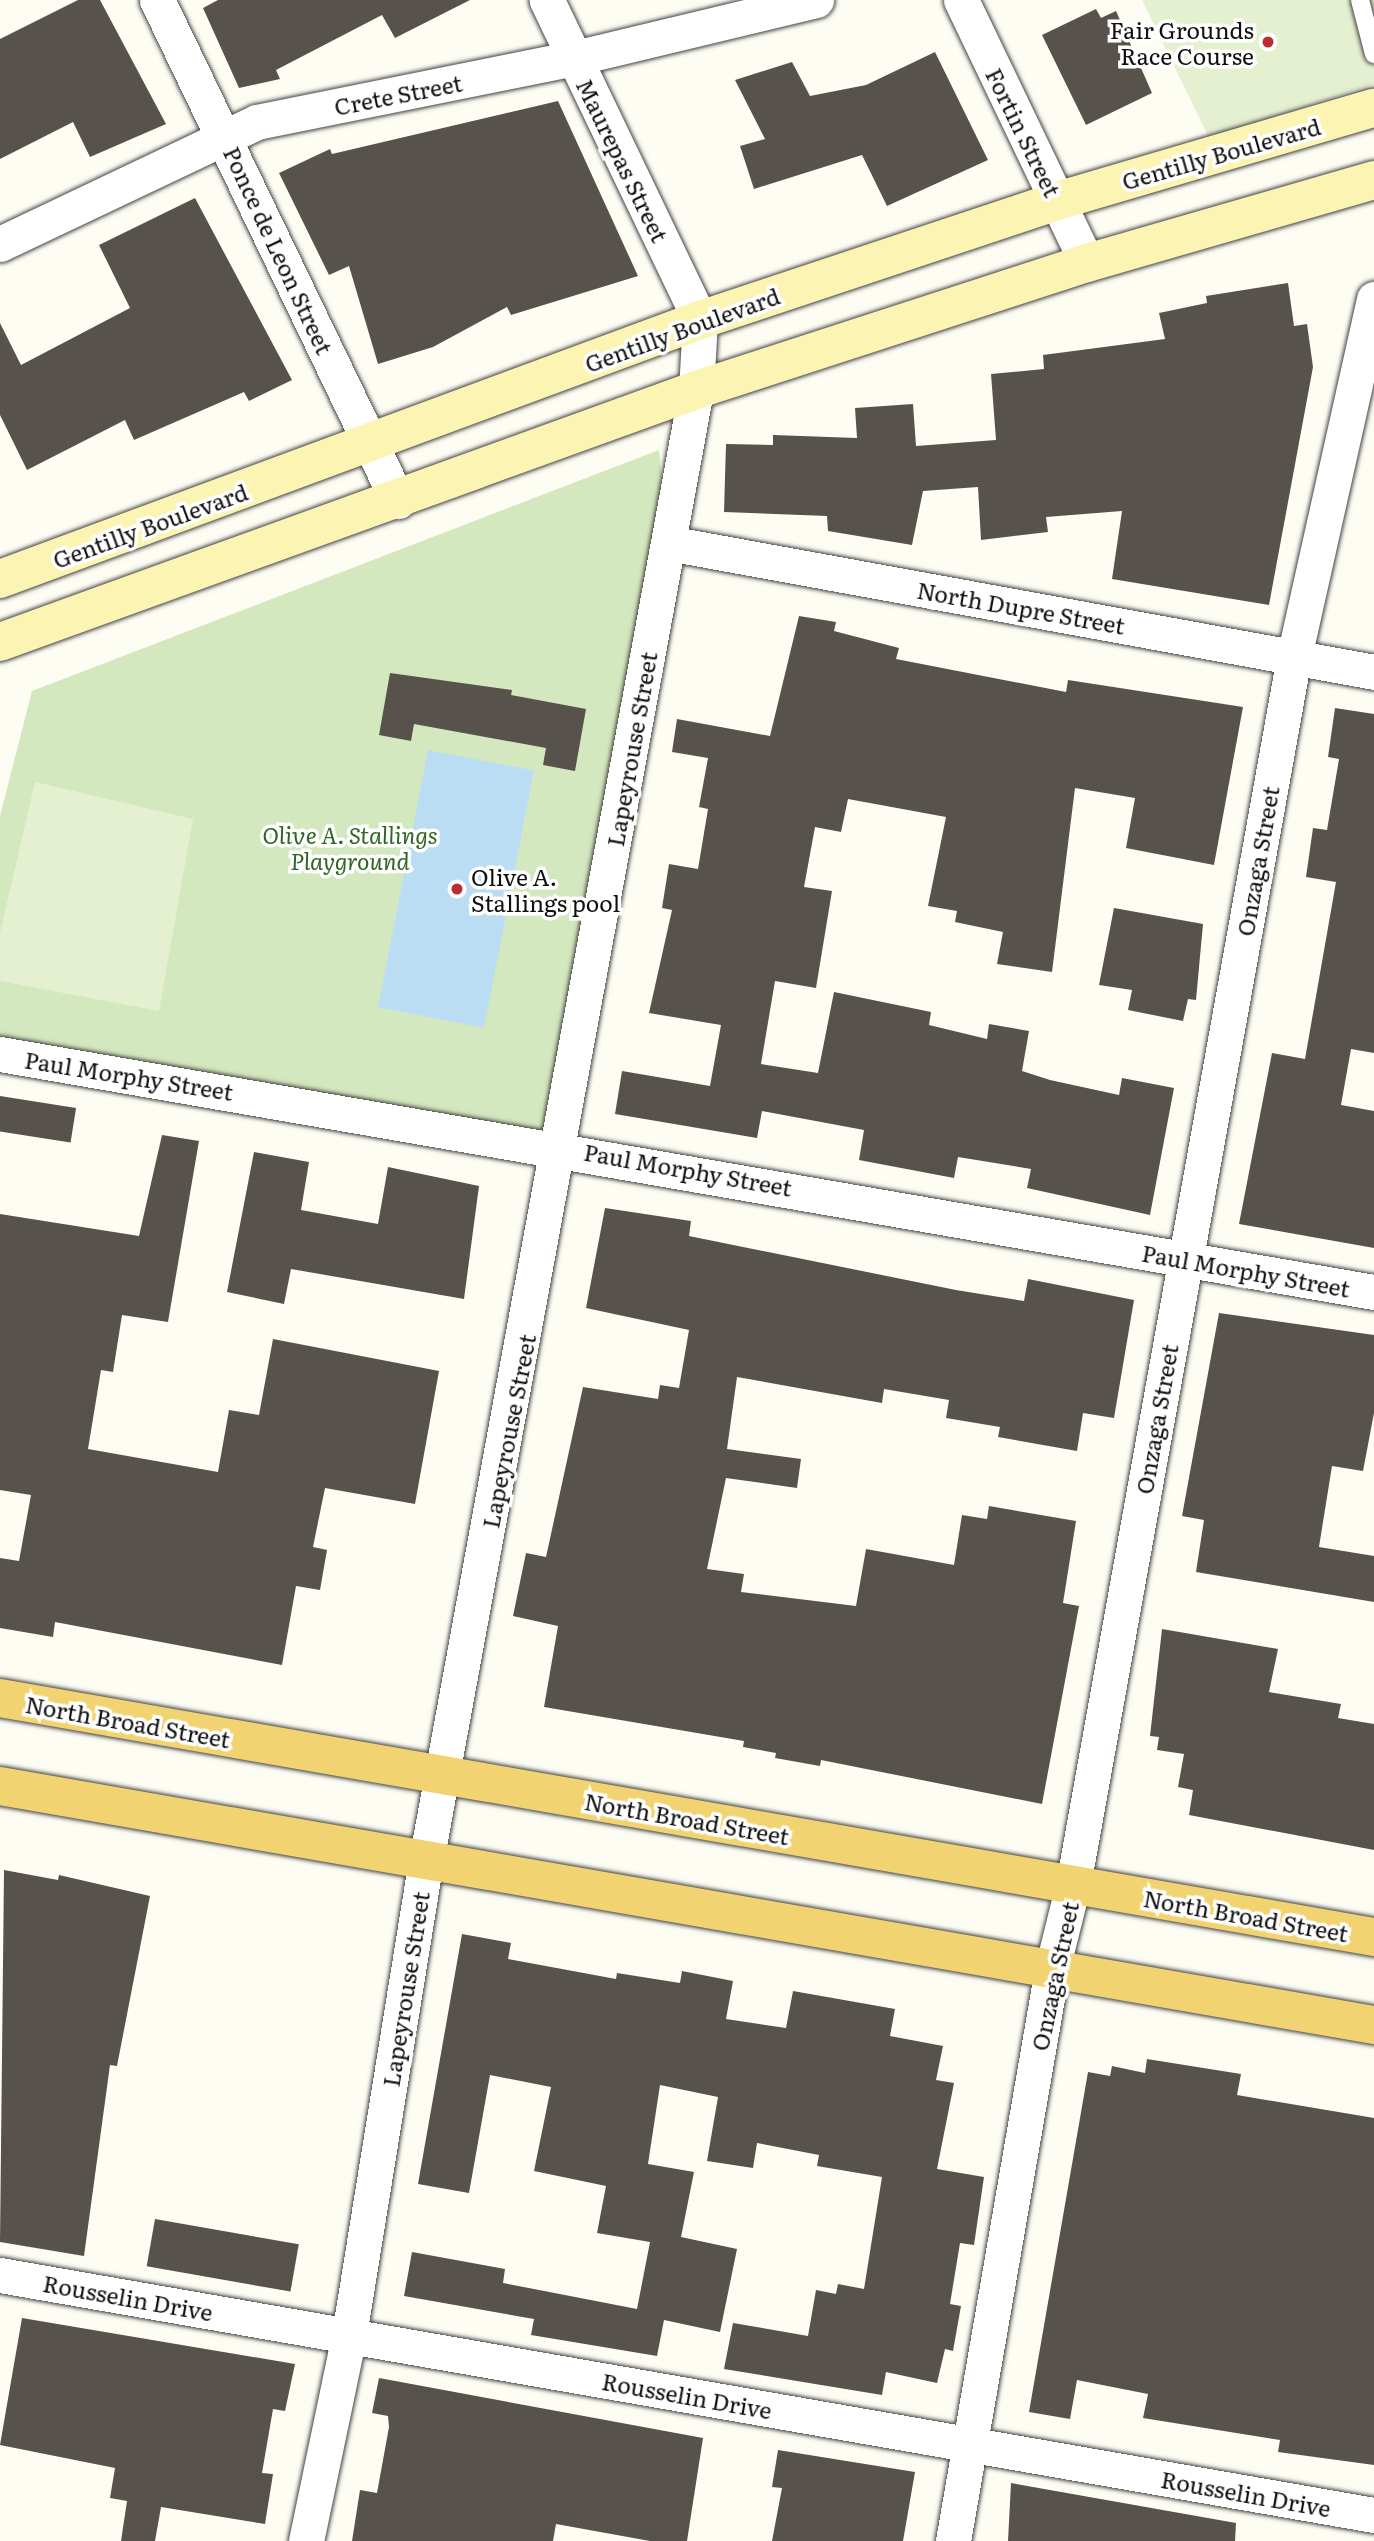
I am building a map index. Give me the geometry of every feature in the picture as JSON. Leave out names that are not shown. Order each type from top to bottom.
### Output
[{"type":"main road","name":"Gentilly Boulevard","points":[[0,579],[371,446],[700,320],[1058,201],[1374,108]]},
{"type":"main road","points":[[0,642],[398,501],[696,390],[1087,263],[1374,180]]},
{"type":"main road","name":"North Broad Street","points":[[0,1698],[1374,1937]]},
{"type":"main road","points":[[0,1786],[1374,2025]]},
{"type":"street","name":"Ponce de Leon Street","points":[[157,0],[225,136],[398,501]]},
{"type":"street","name":"Maurepas Street","points":[[547,0],[700,320]]},
{"type":"street","name":"Crete Street","points":[[0,244],[257,122],[575,58],[816,0]]},
{"type":"street","name":"Fortin Street","points":[[961,0],[1087,263]]},
{"type":"street","name":"Onzaga Street","points":[[953,2541],[972,2445],[1052,1969],[1073,1885],[1294,657],[1374,299]]},
{"type":"street","name":"Lapeyrouse Street","points":[[306,2541],[349,2335],[426,1861],[562,1147],[696,390],[700,320]]},
{"type":"street","name":"North Dupre Street","points":[[668,543],[1374,671]]},
{"type":"street","name":"Paul Morphy Street","points":[[0,1054],[562,1147],[1374,1292]]},
{"type":"street","name":"Rousselin Drive","points":[[0,2275],[1374,2515]]},
{"type":"lane","points":[[1360,0],[1374,54]]},
{"type":"green space","name":"Fair Grounds Race Course","points":[[1142,0],[1374,0],[1374,84],[1209,138]]},
{"type":"green space","name":"Olive A. Stallings Playground","points":[[659,450],[668,543],[562,1147],[0,1054],[0,816],[32,691]]},
{"type":"green space","points":[[35,782],[193,819],[159,1011],[0,981],[0,933]]},
{"type":"water","name":"Olive A. Stallings pool","points":[[428,750],[534,771],[484,1028],[378,1007]]},
{"type":"building","points":[[78,0],[100,0],[166,124],[90,157],[73,122],[0,159],[0,39]]},
{"type":"building","points":[[218,0],[470,0],[395,38],[382,15],[276,70],[280,79],[239,88],[203,8]]},
{"type":"building","points":[[1096,9],[1101,18],[1116,11],[1152,93],[1086,125],[1042,35]]},
{"type":"building","points":[[935,52],[988,160],[887,206],[862,155],[754,189],[740,146],[765,139],[735,80],[792,62],[810,96],[866,85]]},
{"type":"building","points":[[558,101],[638,276],[511,315],[507,307],[433,347],[378,364],[349,266],[329,275],[279,173],[330,149],[332,154]]},
{"type":"building","points":[[195,198],[292,380],[249,401],[244,392],[134,440],[125,420],[27,470],[0,415],[0,323],[21,365],[130,308],[99,245]]},
{"type":"building","points":[[1288,283],[1294,326],[1307,324],[1313,367],[1269,605],[1112,579],[1122,511],[1046,517],[1048,532],[981,540],[978,487],[923,491],[912,545],[828,531],[827,516],[724,512],[726,444],[773,445],[773,435],[857,438],[855,408],[913,404],[916,446],[996,440],[991,374],[1044,369],[1043,355],[1165,339],[1159,313],[1207,303],[1206,296]]},
{"type":"building","points":[[799,616],[836,622],[834,631],[899,648],[896,659],[1066,692],[1068,680],[1243,707],[1214,865],[1126,848],[1135,798],[1075,788],[1052,972],[997,964],[1003,932],[955,922],[957,911],[928,906],[946,817],[848,799],[841,832],[815,827],[804,887],[832,891],[816,988],[775,981],[761,1064],[818,1073],[834,992],[931,1012],[929,1025],[987,1039],[989,1024],[1029,1031],[1022,1071],[1050,1080],[1119,1095],[1122,1078],[1174,1088],[1150,1215],[1027,1188],[1031,1169],[958,1157],[954,1178],[859,1160],[864,1130],[762,1111],[757,1138],[615,1114],[622,1071],[710,1086],[721,1025],[649,1013],[672,910],[662,908],[669,864],[698,869],[708,809],[699,807],[708,758],[672,752],[677,719],[770,736]]},
{"type":"building","points":[[390,673],[512,690],[511,695],[586,709],[575,771],[543,765],[546,748],[414,724],[411,741],[379,735]]},
{"type":"building","points":[[1335,708],[1374,714],[1374,1053],[1351,1049],[1341,1105],[1374,1111],[1374,1248],[1239,1224],[1272,1053],[1305,1059],[1336,882],[1306,877],[1313,828],[1327,830],[1339,759],[1328,757]]},
{"type":"building","points":[[1114,908],[1203,924],[1196,1000],[1188,999],[1183,1021],[1128,1010],[1132,990],[1099,985]]},
{"type":"building","points":[[0,1096],[76,1108],[71,1143],[0,1131]]},
{"type":"building","points":[[162,1135],[199,1141],[168,1322],[122,1315],[113,1372],[101,1370],[88,1449],[218,1472],[229,1410],[259,1415],[273,1339],[439,1371],[415,1504],[325,1488],[313,1547],[327,1550],[320,1590],[296,1586],[282,1665],[55,1622],[53,1637],[0,1628],[0,1558],[19,1561],[31,1495],[0,1490],[0,1214],[139,1236]]},
{"type":"building","points":[[254,1152],[309,1162],[301,1210],[378,1224],[388,1167],[479,1186],[464,1299],[291,1269],[284,1304],[227,1292]]},
{"type":"building","points":[[605,1208],[691,1221],[689,1236],[956,1290],[1024,1301],[1028,1279],[1134,1300],[1114,1418],[1083,1413],[1077,1451],[998,1437],[1000,1427],[946,1418],[949,1400],[884,1389],[882,1403],[737,1377],[727,1449],[801,1459],[797,1488],[726,1478],[707,1569],[744,1574],[741,1592],[856,1606],[866,1549],[954,1565],[962,1515],[987,1519],[989,1506],[1076,1521],[1063,1603],[1079,1606],[1042,1804],[821,1760],[820,1766],[775,1758],[776,1753],[743,1747],[744,1741],[544,1707],[558,1626],[513,1616],[526,1553],[546,1557],[583,1387],[658,1399],[660,1385],[679,1388],[689,1330],[586,1308]]},
{"type":"building","points":[[1219,1313],[1374,1335],[1374,1413],[1363,1471],[1332,1466],[1319,1547],[1374,1556],[1374,1602],[1196,1572],[1204,1520],[1182,1516]]},
{"type":"building","points":[[1162,1629],[1278,1649],[1269,1692],[1341,1704],[1338,1718],[1374,1724],[1374,1850],[1189,1815],[1193,1790],[1178,1787],[1184,1754],[1157,1750],[1159,1737],[1150,1736]]},
{"type":"building","points":[[4,1870],[58,1880],[59,1875],[150,1896],[117,2066],[110,2065],[84,2256],[0,2242]]},
{"type":"building","points":[[462,1934],[511,1943],[508,1959],[616,1979],[617,1973],[680,1983],[682,1971],[733,1981],[726,2019],[786,2028],[793,1991],[895,2009],[890,2036],[943,2046],[936,2080],[954,2083],[937,2169],[984,2177],[974,2245],[960,2243],[950,2304],[961,2306],[953,2351],[945,2349],[937,2383],[886,2372],[882,2395],[724,2369],[733,2323],[808,2336],[816,2290],[836,2294],[838,2284],[864,2289],[882,2177],[817,2166],[819,2155],[757,2143],[753,2168],[707,2161],[718,2097],[660,2085],[648,2164],[694,2172],[681,2237],[737,2249],[720,2332],[664,2320],[657,2356],[531,2335],[534,2319],[404,2296],[412,2252],[505,2269],[503,2283],[637,2309],[650,2242],[597,2233],[606,2186],[534,2171],[551,2087],[490,2075],[469,2193],[418,2184]]},
{"type":"building","points":[[1147,2059],[1241,2074],[1237,2095],[1374,2118],[1374,2465],[1278,2452],[1280,2440],[1143,2418],[1148,2394],[1077,2380],[1070,2419],[1029,2412],[1088,2072],[1110,2076],[1112,2066],[1145,2073]]},
{"type":"building","points":[[155,2219],[299,2244],[290,2292],[147,2266]]},
{"type":"building","points":[[22,2318],[295,2364],[285,2411],[273,2409],[262,2473],[273,2474],[265,2524],[161,2507],[155,2541],[121,2541],[127,2501],[110,2498],[115,2468],[0,2445]]},
{"type":"building","points":[[379,2378],[703,2438],[687,2541],[650,2541],[556,2524],[553,2541],[352,2541],[360,2490],[377,2493],[389,2427],[388,2416],[372,2413]]},
{"type":"building","points":[[778,2450],[915,2472],[903,2541],[772,2541],[782,2488],[772,2487]]},
{"type":"building","points":[[1011,2483],[1236,2523],[1235,2541],[1008,2541]]},
{"type":"place","name":"Fair Grounds Race Course","points":[[1268,42]]},
{"type":"place","name":"Olive A. Stallings pool","points":[[457,889]]}]
